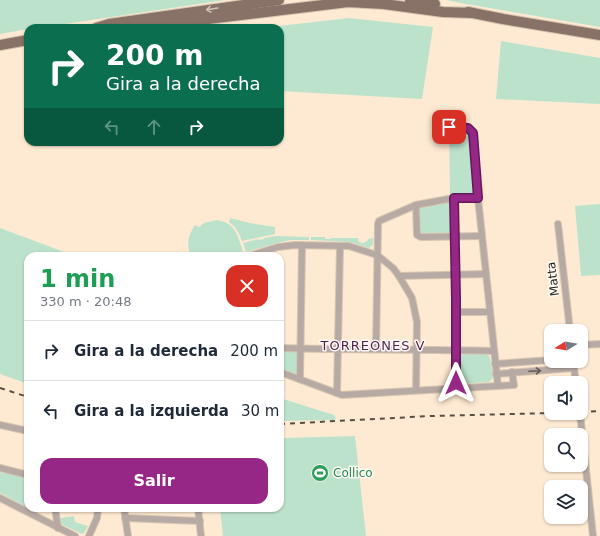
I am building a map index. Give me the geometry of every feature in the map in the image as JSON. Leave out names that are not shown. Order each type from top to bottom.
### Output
[{"type":"main road","points":[[410,0],[442,5],[473,13],[600,35]]},
{"type":"main road","points":[[109,24],[258,1],[279,3],[348,2],[384,4],[443,12],[473,13]]},
{"type":"main road","points":[[156,24],[279,3]]},
{"type":"main road","points":[[0,45],[24,41]]},
{"type":"street","points":[[449,127],[468,128],[473,133],[478,198],[498,386]]},
{"type":"street","points":[[376,349],[377,255],[379,221],[416,205],[454,198],[478,198]]},
{"type":"street","points":[[454,198],[456,388]]},
{"type":"street","points":[[416,205],[417,235],[421,237],[482,236]]},
{"type":"street","name":"Matta","points":[[558,224],[569,324]]},
{"type":"street","points":[[268,252],[278,247],[295,245],[349,246],[377,255],[393,268],[412,298],[417,322],[416,390]]},
{"type":"street","points":[[300,379],[302,245]]},
{"type":"street","points":[[337,393],[340,246]]},
{"type":"street","points":[[399,276],[486,274]]},
{"type":"street","points":[[456,312],[490,312]]},
{"type":"street","points":[[588,345],[600,344]]},
{"type":"street","points":[[284,348],[338,350],[416,349],[494,351]]},
{"type":"street","points":[[495,364],[544,360]]},
{"type":"street","points":[[496,374],[574,368],[575,376]]},
{"type":"street","points":[[284,373],[342,395],[514,385],[512,372]]},
{"type":"street","points":[[581,420],[593,536]]},
{"type":"street","points":[[0,425],[24,430]]},
{"type":"street","points":[[0,468],[24,474]]},
{"type":"street","points":[[0,498],[24,510]]},
{"type":"street","points":[[27,512],[74,536]]},
{"type":"street","points":[[56,512],[58,528]]},
{"type":"street","points":[[89,536],[97,518],[98,512]]},
{"type":"street","points":[[124,512],[128,536]]},
{"type":"street","points":[[199,512],[201,536]]},
{"type":"street","points":[[125,518],[200,521]]},
{"type":"green space","points":[[0,0],[225,0],[65,24],[24,24],[24,30],[0,34]]},
{"type":"green space","points":[[446,0],[600,0],[600,27],[466,4]]},
{"type":"green space","points":[[349,18],[433,27],[422,99],[284,91],[284,25]]},
{"type":"green space","points":[[501,41],[600,58],[600,104],[496,99]]},
{"type":"green space","points":[[449,130],[466,130],[470,134],[475,190],[471,195],[450,195]]},
{"type":"green space","points":[[447,202],[451,205],[452,234],[419,235],[418,208]]},
{"type":"green space","points":[[600,204],[600,275],[581,276],[575,206]]},
{"type":"green space","points":[[230,218],[275,227],[275,234],[242,241],[237,230],[229,222]]},
{"type":"green space","points":[[217,220],[228,224],[238,236],[243,252],[190,252],[188,240],[191,233],[195,225],[199,227],[204,223]]},
{"type":"green space","points":[[0,228],[64,252],[24,252],[24,383],[0,374]]},
{"type":"green space","points":[[275,236],[309,237],[309,240],[291,240],[246,252],[243,243]]},
{"type":"green space","points":[[311,237],[325,237],[325,239],[358,238],[359,242],[363,243],[368,239],[373,238],[373,245],[369,248],[350,242],[311,240]]},
{"type":"green space","points":[[284,350],[298,350],[298,375],[284,370]]},
{"type":"green space","points":[[457,353],[486,354],[490,357],[493,378],[489,382],[458,384]]},
{"type":"green space","points":[[284,399],[334,415],[336,418],[334,420],[284,421]]},
{"type":"green space","name":"Collico","points":[[355,436],[366,536],[223,536],[220,512],[284,512],[284,438]]},
{"type":"green space","points":[[1,470],[24,474],[24,506],[0,493]]},
{"type":"green space","points":[[74,516],[75,522],[88,526],[84,533],[82,534],[61,524],[61,518]]},
{"type":"railway","points":[[0,388],[24,396]]},
{"type":"railway","points":[[588,412],[600,411]]},
{"type":"railway","points":[[284,424],[431,416],[544,413]]},
{"type":"place","name":"Collico","points":[[320,473]]},
{"type":"district","name":"TORREONES V","points":[[373,345]]},
{"type":"route","points":[[449,127],[468,128],[473,133],[478,198],[454,198],[456,383]]}]
